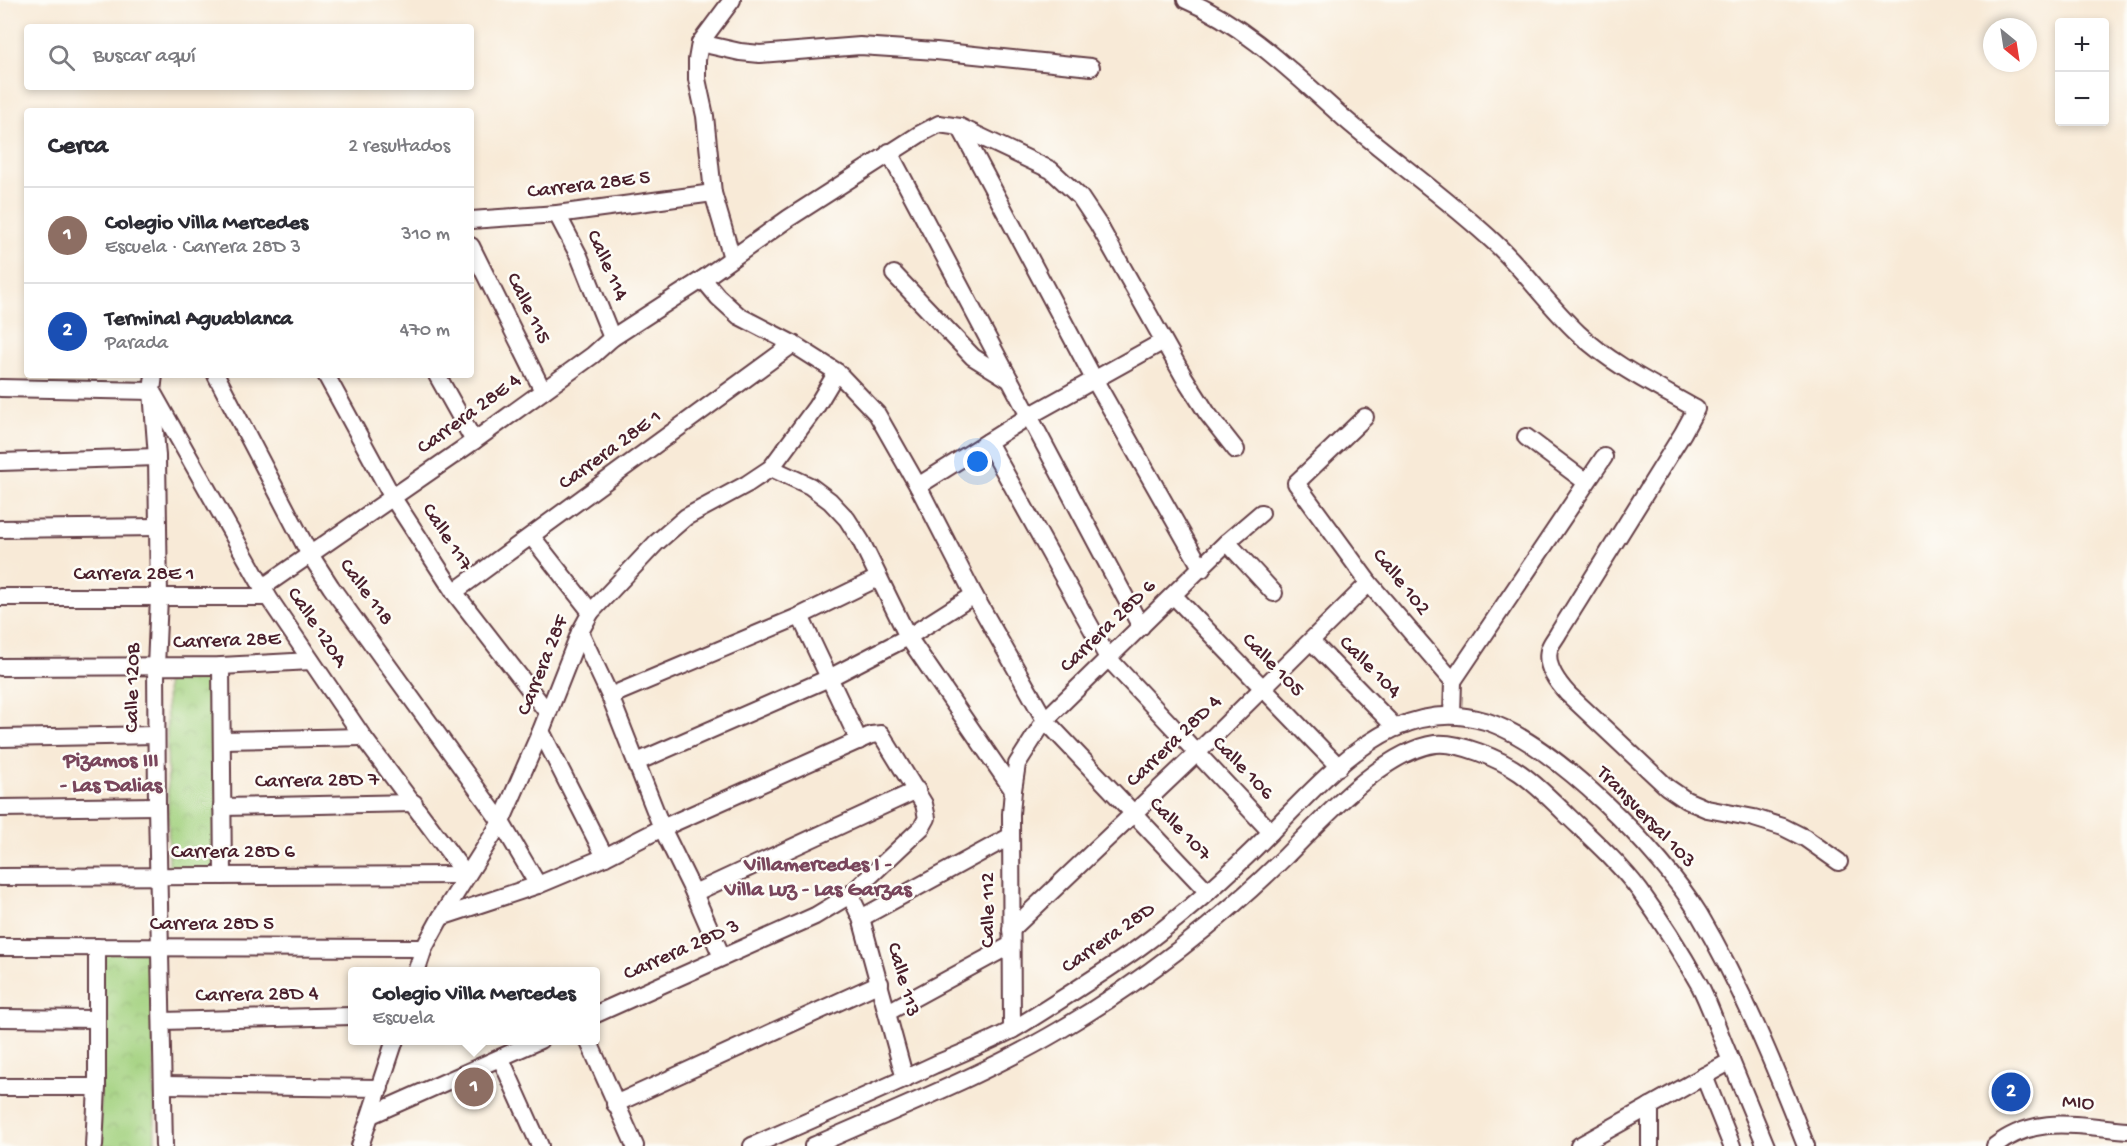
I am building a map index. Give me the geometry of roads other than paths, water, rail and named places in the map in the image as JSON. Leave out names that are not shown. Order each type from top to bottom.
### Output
[{"type":"street","points":[[732,0],[700,43],[697,60],[697,79],[705,116],[712,193],[732,258]]},
{"type":"street","points":[[1186,0],[1230,22],[1261,46],[1370,140],[1495,242],[1578,333],[1608,356],[1696,409],[1558,632],[1549,650],[1550,666],[1557,682],[1568,694],[1667,787],[1686,800],[1707,809],[1742,815],[1783,827],[1805,838],[1839,862]]},
{"type":"street","points":[[700,43],[760,54],[861,46],[936,51],[1091,67]]},
{"type":"street","name":"Carrera 28E 4","points":[[266,592],[309,553],[474,441],[593,355],[612,338],[889,152],[939,124],[960,127]]},
{"type":"street","points":[[960,127],[1051,170],[1080,197],[1098,224],[1162,342],[1207,413],[1236,450]]},
{"type":"street","points":[[960,127],[1094,379],[1202,569]]},
{"type":"street","points":[[889,152],[1141,627]]},
{"type":"street","name":"Carrera 28E 5","points":[[474,220],[557,214],[712,193]]},
{"type":"street","name":"Calle 114","points":[[557,214],[579,256],[612,338]]},
{"type":"street","name":"Calle 115","points":[[474,252],[543,391]]},
{"type":"street","points":[[894,274],[934,319],[973,357],[1010,380]]},
{"type":"street","name":"Calle 107","points":[[703,279],[718,297],[739,316],[793,344],[837,372],[877,414],[918,486],[974,596],[1045,720],[1208,892]]},
{"type":"street","points":[[918,486],[1029,416],[1162,342]]},
{"type":"street","name":"Carrera 28E 1","points":[[454,592],[793,344]]},
{"type":"street","name":"Carrera 28F","points":[[424,948],[466,874],[501,822],[541,731],[580,632],[591,612],[656,543],[686,517],[747,484],[771,468],[816,407],[837,372]]},
{"type":"street","name":"Calle 118","points":[[218,378],[309,553],[331,587],[501,822],[538,885]]},
{"type":"street","name":"Calle 117","points":[[328,378],[393,498],[454,592],[548,713]]},
{"type":"street","points":[[439,378],[474,441]]},
{"type":"street","points":[[0,388],[153,383]]},
{"type":"street","name":"Calle 120B","points":[[153,383],[158,527],[156,735],[164,1146]]},
{"type":"street","name":"Calle 120A","points":[[153,383],[266,592],[363,737],[466,874]]},
{"type":"street","name":"Calle 102","points":[[1365,417],[1296,483],[1369,583],[1453,681]]},
{"type":"street","points":[[1526,437],[1586,482]]},
{"type":"street","name":"Calle 106","points":[[988,442],[1108,658],[1271,832]]},
{"type":"street","points":[[0,462],[156,457]]},
{"type":"street","points":[[1452,715],[1453,681],[1604,457]]},
{"type":"street","points":[[771,468],[810,486],[830,501],[847,519],[861,541],[908,638],[1012,790]]},
{"type":"street","name":"Carrera 28D 6","points":[[1012,790],[1017,764],[1045,720],[1202,569],[1227,542],[1261,513]]},
{"type":"street","points":[[0,529],[158,527]]},
{"type":"street","points":[[532,537],[591,612]]},
{"type":"street","points":[[1227,542],[1274,593]]},
{"type":"street","points":[[610,696],[800,616],[878,578]]},
{"type":"street","name":"Carrera 28D 4","points":[[888,1012],[1011,938],[1133,814],[1369,583]]},
{"type":"street","name":"Carrera 28E 1","points":[[0,597],[159,597],[266,592]]},
{"type":"street","points":[[637,762],[829,678],[908,638],[974,596]]},
{"type":"street","name":"Calle 105","points":[[1173,596],[1339,767]]},
{"type":"street","points":[[800,616],[859,741]]},
{"type":"street","points":[[580,632],[610,696],[662,828],[722,957]]},
{"type":"street","name":"Calle 104","points":[[1311,641],[1396,728]]},
{"type":"street","name":"Carrera 28E","points":[[0,667],[221,666],[311,662]]},
{"type":"street","points":[[221,666],[223,876]]},
{"type":"street","name":"Carrera 28D","points":[[752,1146],[1012,1030],[1099,976],[1140,947],[1208,892],[1339,767],[1373,740],[1415,720],[1452,715]]},
{"type":"street","name":"Transversal 103","points":[[1452,715],[1486,722],[1536,748],[1609,808],[1665,866],[1698,913],[1731,973],[1803,1138]]},
{"type":"street","points":[[541,731],[605,857]]},
{"type":"street","points":[[441,917],[538,885],[605,857],[662,828],[878,733],[881,734],[916,790],[927,812],[927,818],[922,827],[850,895]]},
{"type":"street","points":[[0,738],[156,735]]},
{"type":"street","points":[[222,740],[363,737]]},
{"type":"street","points":[[813,1146],[977,1072],[1060,1030],[1132,982],[1214,920],[1266,876],[1347,797],[1390,763],[1413,750],[1436,744],[1453,745],[1497,760],[1520,773],[1593,840],[1638,888],[1701,987],[1766,1146]]},
{"type":"street","points":[[694,893],[916,790]]},
{"type":"street","name":"Calle 112","points":[[1012,790],[1012,1030]]},
{"type":"street","name":"Carrera 28D 7","points":[[222,807],[414,803]]},
{"type":"street","points":[[0,808],[157,806]]},
{"type":"street","points":[[861,918],[1011,836]]},
{"type":"street","name":"Carrera 28D 6","points":[[0,877],[466,874]]},
{"type":"street","name":"Calle 113","points":[[850,895],[861,918],[905,1079]]},
{"type":"street","name":"Carrera 28D 3","points":[[600,1012],[815,916],[850,895]]},
{"type":"street","name":"Carrera 28D 5","points":[[0,947],[424,948]]},
{"type":"street","points":[[94,1146],[97,1087],[97,947]]},
{"type":"street","points":[[418,967],[424,948]]},
{"type":"street","points":[[615,1104],[880,982]]},
{"type":"street","name":"Carrera 28D 4","points":[[163,1021],[348,1016]]},
{"type":"street","points":[[0,1018],[97,1019]]},
{"type":"street","points":[[360,1146],[394,1045]]},
{"type":"street","points":[[371,1115],[531,1045]]},
{"type":"street","points":[[590,1045],[635,1146]]},
{"type":"street","points":[[501,1059],[540,1146]]},
{"type":"street","points":[[1579,1146],[1731,1061]]},
{"type":"street","points":[[1704,1076],[1732,1146]]},
{"type":"street","points":[[164,1085],[380,1088]]},
{"type":"street","points":[[0,1087],[97,1087]]},
{"type":"street","points":[[1650,1106],[1650,1146]]},
{"type":"street","name":"MIO","points":[[1995,1146],[2016,1132],[2039,1125],[2127,1130]]},
{"type":"street","points":[[1803,1138],[1811,1146]]},
{"type":"place","name":"Colegio Villa Mercedes","points":[[474,1087]]},
{"type":"place","name":"Terminal Aguablanca","points":[[2011,1092]]},
{"type":"district","name":"Pizamos III - Las Dalias","points":[[111,774]]},
{"type":"district","name":"Villamercedes I - Villa Luz - Las Garzas","points":[[818,878]]}]
